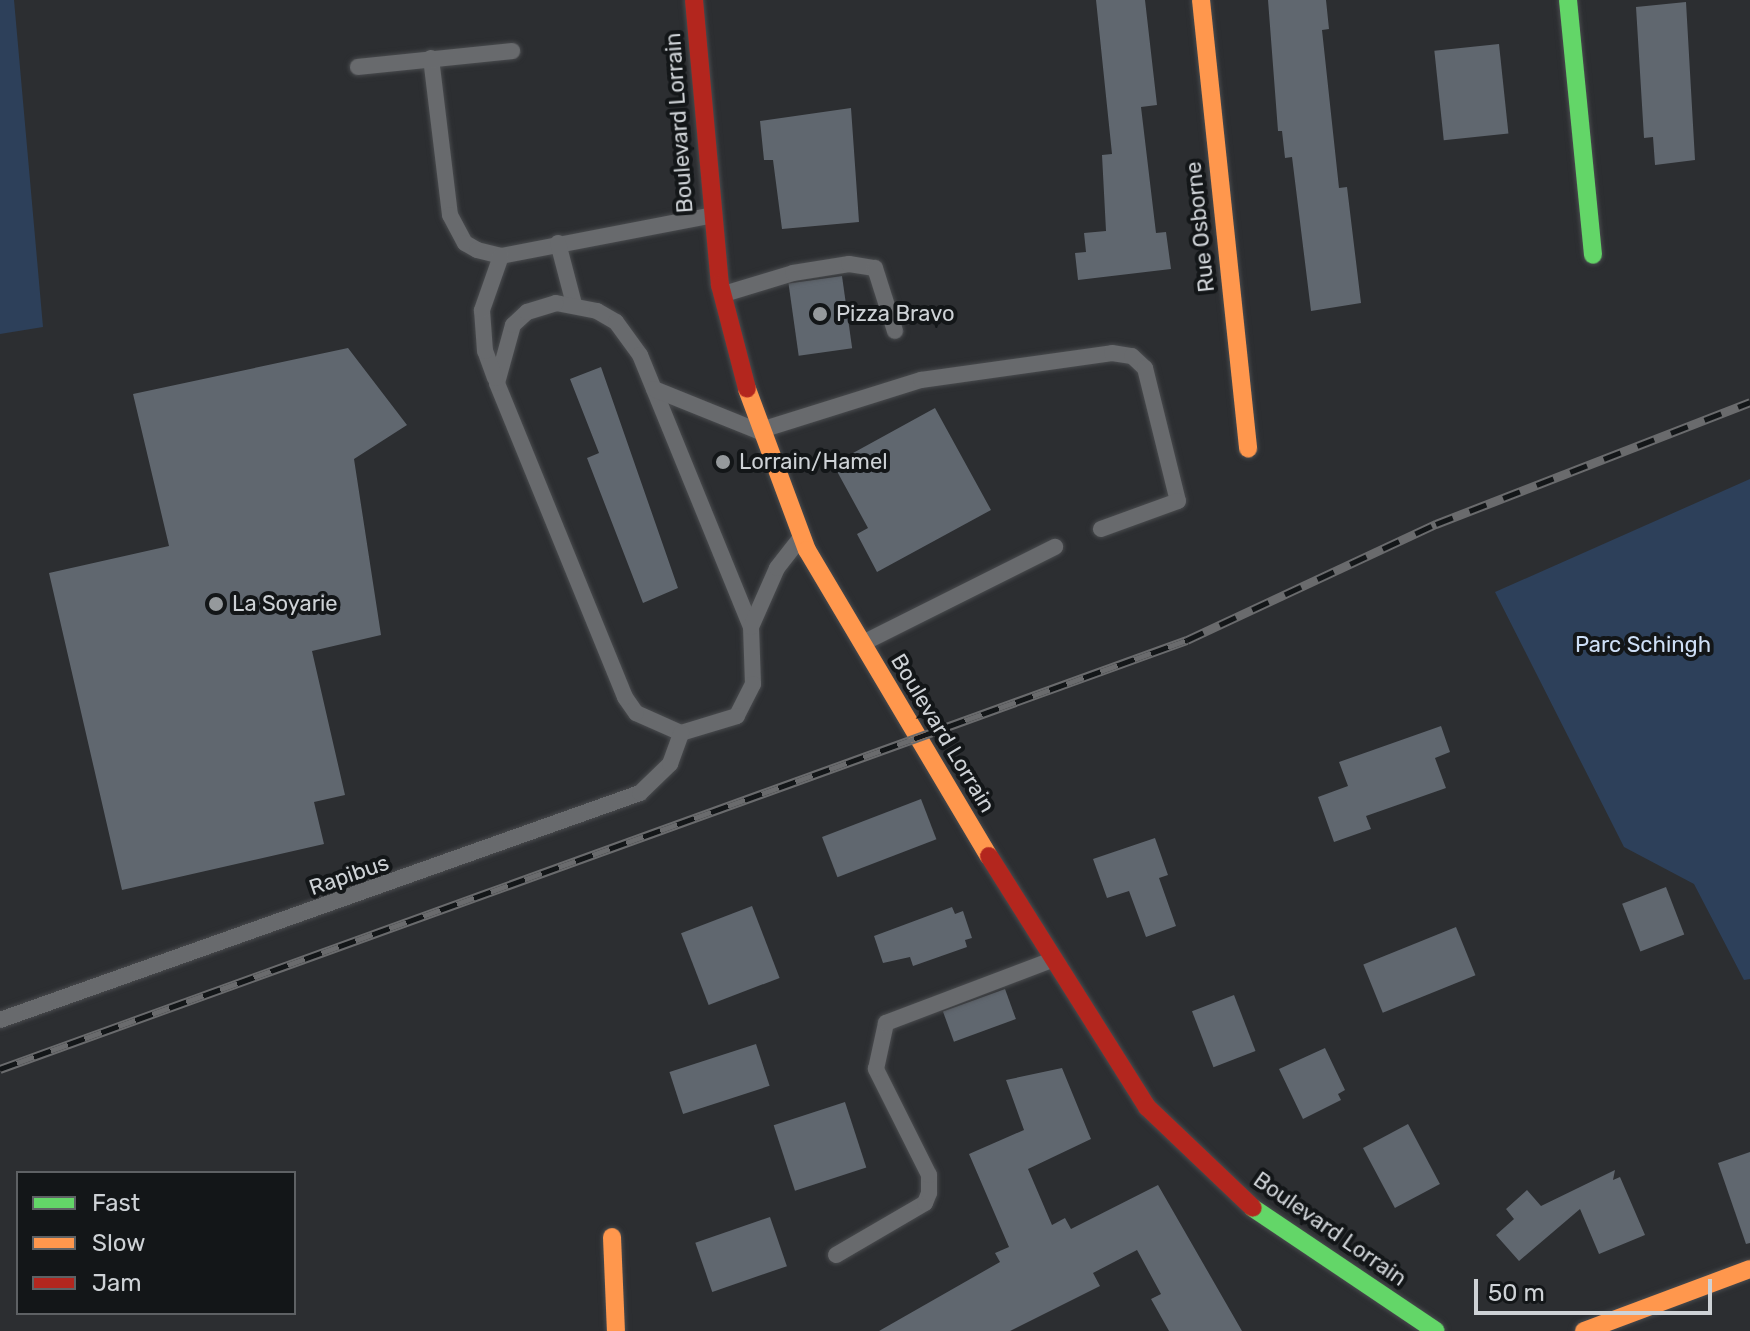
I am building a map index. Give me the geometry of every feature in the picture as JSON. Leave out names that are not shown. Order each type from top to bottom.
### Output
[{"type":"main road","name":"Boulevard Lorrain","points":[[694,0],[709,216],[722,295],[758,431],[801,536],[1050,960],[1147,1107],[1210,1172],[1436,1331]]},
{"type":"main road","name":"Rue Osborne","points":[[1201,0],[1248,449]]},
{"type":"main road","points":[[1568,0],[1593,255]]},
{"type":"main road","points":[[612,1237],[616,1331]]},
{"type":"main road","points":[[1584,1331],[1750,1269]]},
{"type":"lane","points":[[358,67],[512,51]]},
{"type":"lane","points":[[431,58],[450,215],[465,243],[501,256],[709,216]]},
{"type":"lane","points":[[558,243],[574,304]]},
{"type":"lane","points":[[501,256],[482,310],[485,351],[625,697],[636,713],[681,733],[737,716],[749,701],[751,627],[777,568],[801,536]]},
{"type":"lane","points":[[722,295],[793,273],[849,264],[875,268],[895,331]]},
{"type":"lane","points":[[497,383],[513,325],[536,309],[574,304],[616,322],[654,389],[751,627]]},
{"type":"lane","points":[[654,389],[758,431],[921,380],[1112,353],[1132,356],[1145,368],[1178,501],[1101,529]]},
{"type":"lane","points":[[862,643],[1055,547]]},
{"type":"lane","name":"Rapibus","points":[[0,1020],[640,793],[670,764],[681,733]]},
{"type":"lane","points":[[836,1255],[925,1203],[929,1193],[929,1175],[876,1069],[886,1023],[1050,960]]},
{"type":"green space","points":[[0,0],[14,0],[43,327],[0,334]]},
{"type":"green space","name":"Parc Schingh","points":[[1750,479],[1750,979],[1744,980],[1694,884],[1624,847],[1495,592]]},
{"type":"building","points":[[1096,0],[1145,0],[1157,105],[1141,107],[1156,233],[1166,232],[1171,269],[1078,280],[1075,253],[1086,252],[1084,233],[1106,231],[1102,155],[1112,154]]},
{"type":"building","points":[[1268,0],[1326,0],[1329,29],[1322,30],[1339,188],[1347,187],[1361,303],[1311,311],[1292,157],[1285,158],[1282,131],[1278,131]]},
{"type":"building","points":[[1686,2],[1695,160],[1655,165],[1653,137],[1644,138],[1636,7]]},
{"type":"building","points":[[1499,44],[1508,134],[1444,140],[1434,51]]},
{"type":"building","points":[[851,108],[859,222],[782,229],[773,160],[764,160],[760,121]]},
{"type":"building","name":"Pizza Bravo","points":[[842,276],[852,348],[799,356],[789,284]]},
{"type":"building","name":"La Soyarie","points":[[348,348],[407,425],[354,459],[381,635],[312,651],[345,795],[314,802],[324,844],[122,890],[49,573],[169,546],[133,394]]},
{"type":"building","points":[[601,367],[678,588],[643,603],[587,458],[599,453],[570,379]]},
{"type":"building","points":[[935,408],[991,510],[877,572],[857,534],[868,528],[833,464]]},
{"type":"building","points":[[1441,726],[1450,752],[1435,758],[1446,788],[1366,816],[1371,829],[1334,842],[1318,797],[1348,786],[1339,762]]},
{"type":"building","points":[[921,799],[936,839],[837,877],[822,837]]},
{"type":"building","points":[[1155,838],[1168,875],[1159,878],[1176,926],[1146,937],[1129,891],[1107,898],[1093,859]]},
{"type":"building","points":[[1666,887],[1684,935],[1640,951],[1622,904]]},
{"type":"building","points":[[752,906],[780,978],[709,1005],[681,933]]},
{"type":"building","points":[[952,907],[955,914],[963,911],[972,938],[965,940],[967,947],[913,966],[910,957],[883,963],[874,936]]},
{"type":"building","points":[[1456,927],[1475,975],[1383,1013],[1363,964]]},
{"type":"building","points":[[1005,989],[1016,1019],[954,1042],[943,1012]]},
{"type":"building","points":[[1234,995],[1256,1051],[1213,1067],[1192,1011]]},
{"type":"building","points":[[756,1044],[770,1086],[683,1114],[669,1072]]},
{"type":"building","points":[[1325,1048],[1345,1090],[1338,1094],[1341,1100],[1303,1119],[1279,1069]]},
{"type":"building","points":[[1062,1068],[1091,1139],[1028,1169],[1052,1225],[1065,1218],[1071,1229],[1158,1185],[1242,1331],[1169,1331],[1151,1299],[1161,1294],[1137,1250],[1093,1273],[1100,1286],[1010,1331],[879,1331],[1000,1262],[995,1253],[1009,1247],[969,1154],[1024,1130],[1006,1080]]},
{"type":"building","points":[[845,1102],[866,1168],[795,1191],[774,1125]]},
{"type":"building","points":[[1408,1124],[1440,1184],[1395,1208],[1363,1148]]},
{"type":"building","points":[[1750,1152],[1750,1243],[1746,1244],[1718,1163]]},
{"type":"building","points":[[1615,1170],[1613,1180],[1620,1177],[1645,1235],[1599,1254],[1580,1209],[1519,1261],[1496,1235],[1514,1219],[1506,1209],[1527,1190],[1541,1206]]},
{"type":"building","points":[[770,1217],[787,1266],[712,1292],[695,1243]]},
{"type":"railway","points":[[0,1069],[1187,640],[1436,524],[1750,402]]},
{"type":"traffic: fast","points":[[1568,0],[1593,255]]},
{"type":"traffic: fast","points":[[1253,1208],[1436,1331]]},
{"type":"traffic: slow","points":[[1201,0],[1248,449]]},
{"type":"traffic: slow","points":[[747,389],[807,550],[989,856]]},
{"type":"traffic: slow","points":[[612,1237],[616,1331]]},
{"type":"traffic: slow","points":[[1584,1331],[1750,1269]]},
{"type":"traffic: jam","points":[[694,0],[720,285],[747,389]]},
{"type":"traffic: jam","points":[[989,856],[1147,1107],[1253,1208]]},
{"type":"place","name":"Pizza Bravo","points":[[820,314]]},
{"type":"place","name":"Lorrain/Hamel","points":[[723,462]]},
{"type":"place","name":"La Soyarie","points":[[216,604]]}]
